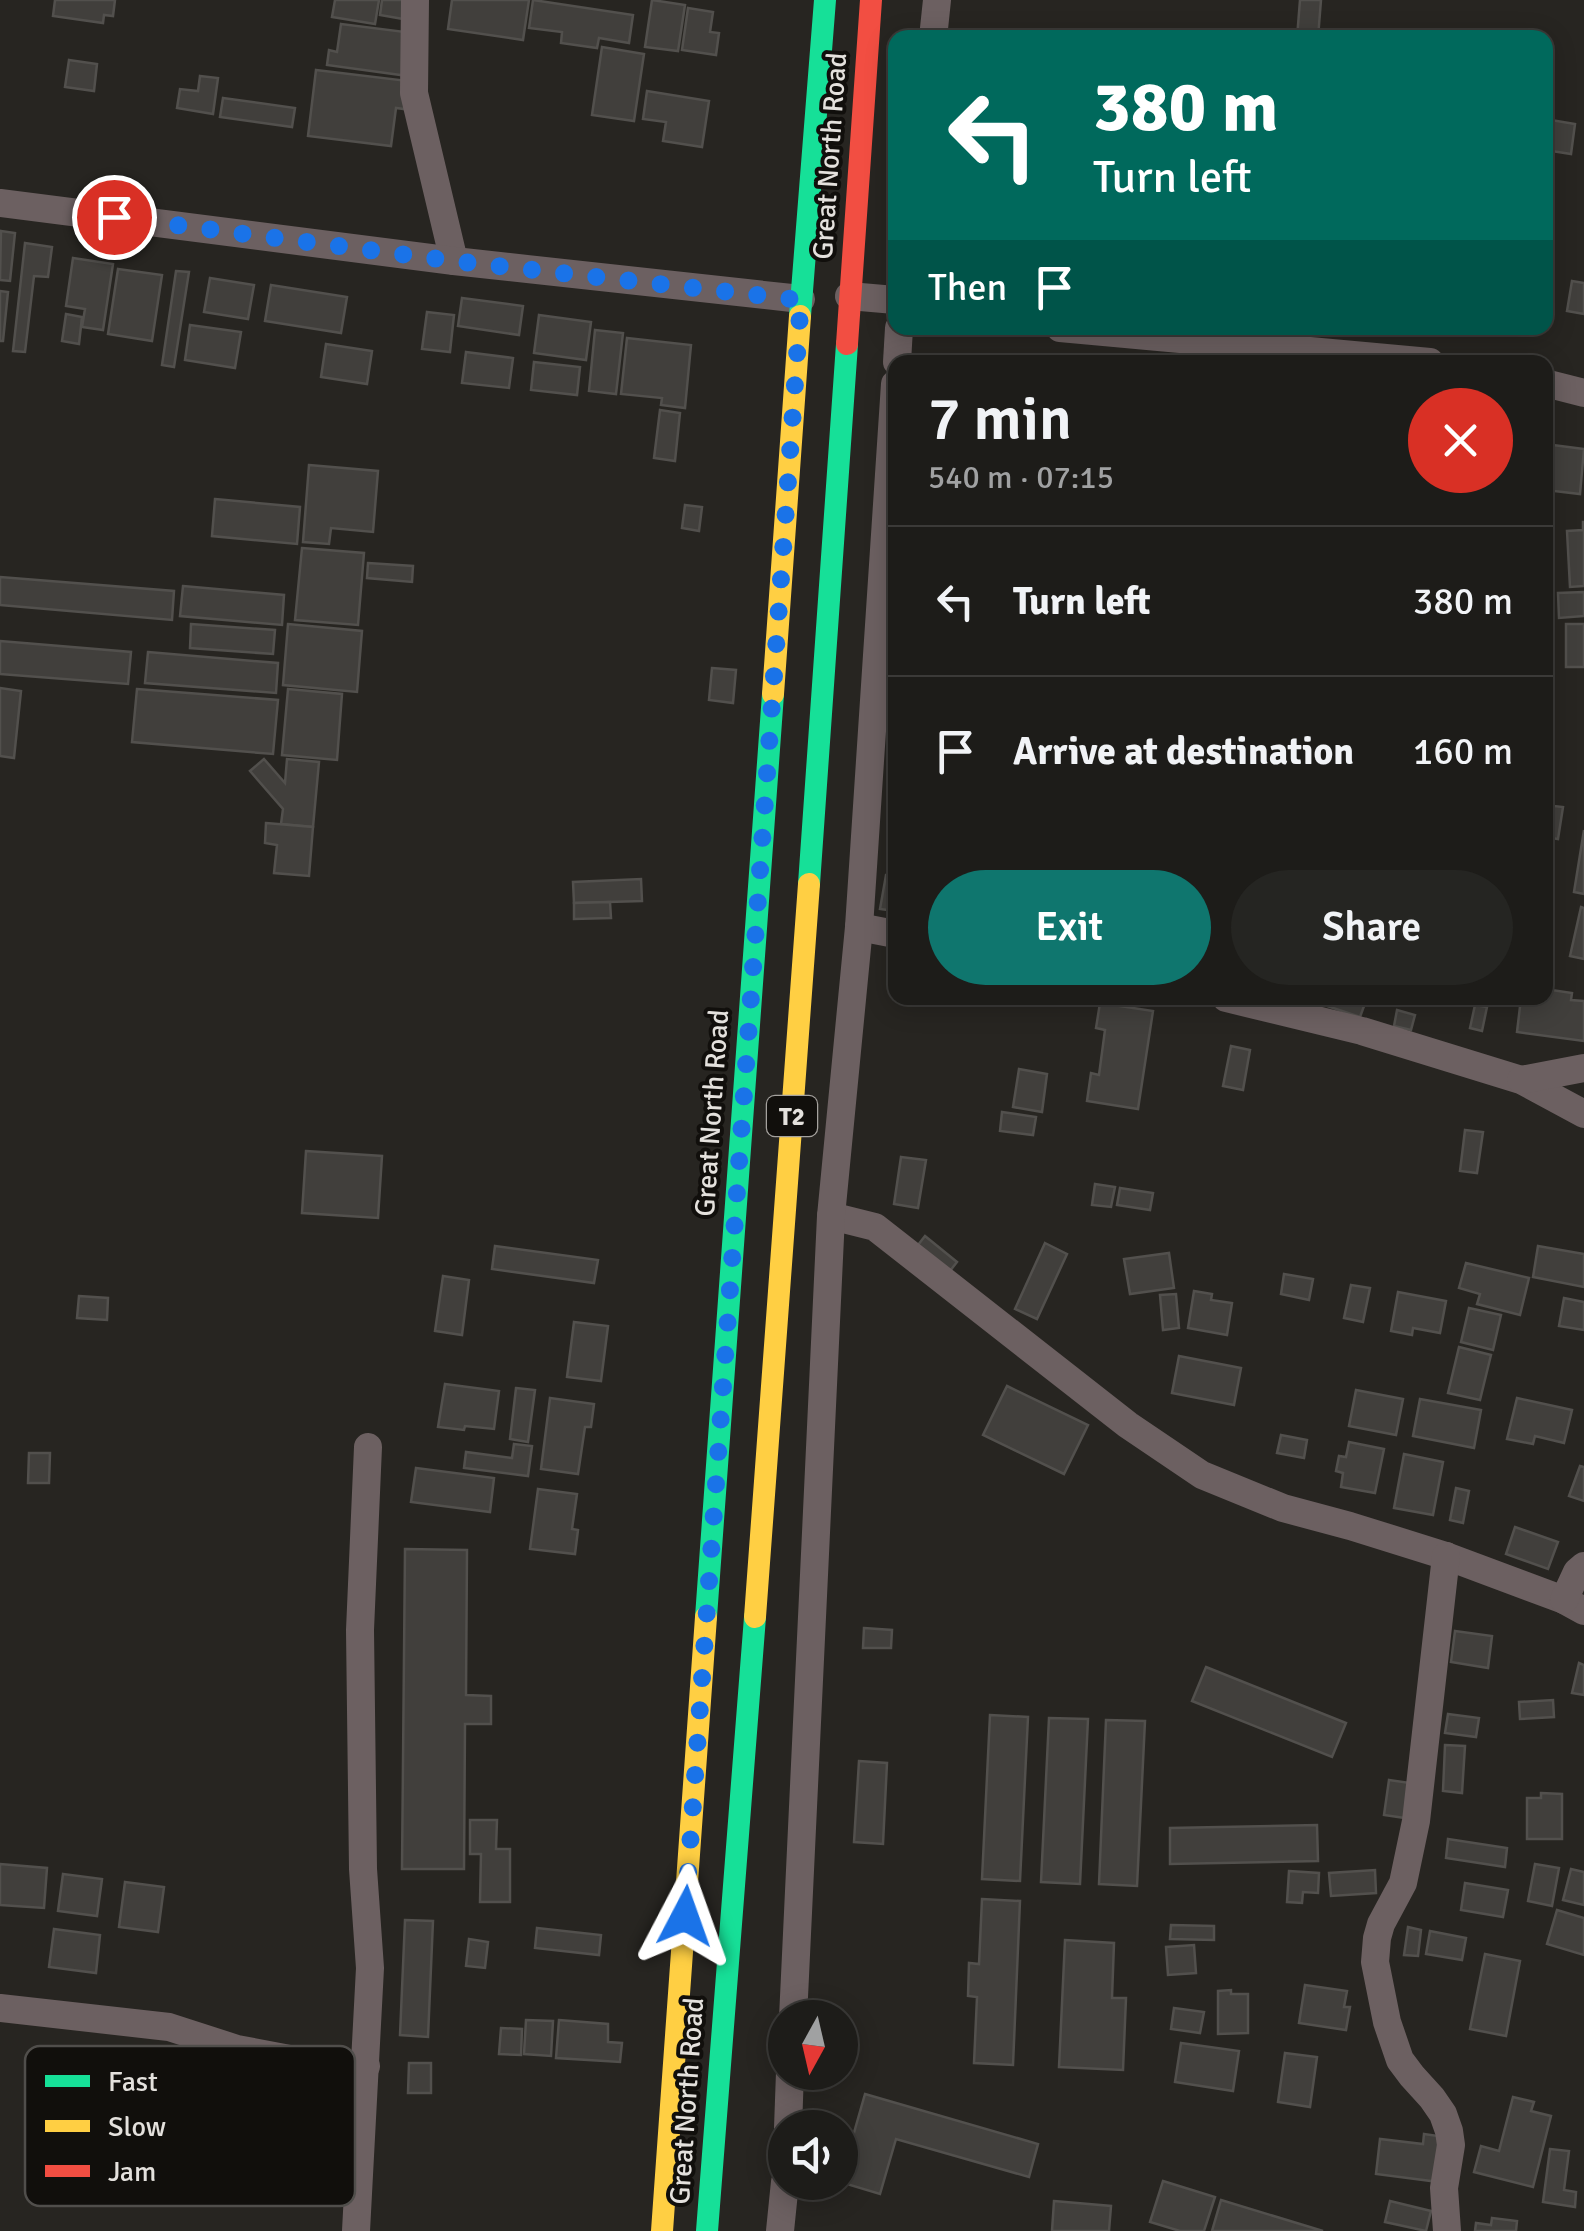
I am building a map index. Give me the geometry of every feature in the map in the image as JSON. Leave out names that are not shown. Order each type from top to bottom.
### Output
[{"type":"main road","name":"Great North Road","points":[[662,2231],[825,0]]},
{"type":"main road","name":"Great North Road","points":[[707,2231],[783,1243],[871,0]]},
{"type":"street","points":[[416,0],[414,93],[454,261]]},
{"type":"street","points":[[933,30],[937,0]]},
{"type":"street","points":[[0,203],[801,300]]},
{"type":"street","points":[[849,296],[888,299]]},
{"type":"street","points":[[1136,335],[1354,355]]},
{"type":"street","points":[[1553,385],[1584,392]]},
{"type":"street","points":[[794,2000],[831,1216],[859,927],[888,533]]},
{"type":"street","points":[[859,927],[888,933]]},
{"type":"street","points":[[1255,1005],[1362,1031],[1521,1080],[1584,1114]]},
{"type":"street","points":[[1521,1080],[1584,1068]]},
{"type":"street","points":[[831,1216],[874,1228],[1128,1425],[1202,1474],[1283,1508],[1446,1556],[1574,1605],[1577,1572],[1584,1566]]},
{"type":"street","points":[[356,2231],[370,1968],[362,1869],[360,1630],[368,1446]]},
{"type":"street","points":[[1446,1556],[1414,1835],[1403,1883],[1381,1924],[1375,1962],[1387,2022],[1400,2060],[1432,2098],[1449,2131],[1451,2145],[1444,2188],[1447,2231]]},
{"type":"street","points":[[0,2008],[168,2027],[228,2046]]},
{"type":"street","points":[[355,2065],[366,2066]]},
{"type":"street","points":[[780,2231],[783,2200]]},
{"type":"building","points":[[55,0],[115,0],[113,16],[104,15],[103,23],[53,16]]},
{"type":"building","points":[[335,0],[379,0],[375,24],[332,17]]},
{"type":"building","points":[[382,0],[412,0],[409,20],[380,15]]},
{"type":"building","points":[[452,0],[529,0],[523,40],[448,29]]},
{"type":"building","points":[[533,0],[633,15],[629,43],[599,38],[597,48],[561,43],[562,32],[529,28]]},
{"type":"building","points":[[652,0],[685,5],[678,51],[645,47]]},
{"type":"building","points":[[1300,0],[1321,0],[1319,30],[1298,30]]},
{"type":"building","points":[[688,8],[713,12],[710,32],[719,33],[716,55],[682,50]]},
{"type":"building","points":[[341,24],[413,33],[408,76],[327,65],[329,50],[337,52]]},
{"type":"building","points":[[602,47],[644,54],[634,121],[592,115]]},
{"type":"building","points":[[69,60],[97,64],[94,91],[65,87]]},
{"type":"building","points":[[316,70],[408,81],[404,109],[396,108],[391,146],[308,136]]},
{"type":"building","points":[[200,76],[218,78],[213,114],[177,108],[180,89],[198,91]]},
{"type":"building","points":[[647,91],[709,101],[702,147],[663,141],[666,122],[643,119]]},
{"type":"building","points":[[223,98],[295,108],[292,127],[220,117]]},
{"type":"building","points":[[1553,120],[1575,124],[1571,154],[1553,151]]},
{"type":"building","points":[[1,231],[15,233],[10,281],[0,280]]},
{"type":"building","points":[[25,243],[52,247],[48,277],[34,276],[25,352],[13,351]]},
{"type":"building","points":[[73,258],[113,264],[103,330],[82,327],[85,309],[66,306]]},
{"type":"building","points":[[118,269],[162,275],[152,341],[108,334]]},
{"type":"building","points":[[176,271],[189,272],[174,367],[162,365]]},
{"type":"building","points":[[210,278],[254,285],[248,319],[204,312]]},
{"type":"building","points":[[1572,281],[1584,283],[1584,314],[1567,311]]},
{"type":"building","points":[[271,285],[347,297],[341,333],[265,321]]},
{"type":"building","points":[[0,291],[8,292],[3,341],[0,341]]},
{"type":"building","points":[[462,298],[523,306],[519,335],[458,326]]},
{"type":"building","points":[[427,312],[454,315],[450,352],[422,349]]},
{"type":"building","points":[[66,314],[82,317],[79,344],[62,341]]},
{"type":"building","points":[[539,315],[591,322],[586,360],[534,353]]},
{"type":"building","points":[[190,325],[241,332],[235,368],[185,360]]},
{"type":"building","points":[[595,330],[623,333],[616,394],[589,391]]},
{"type":"building","points":[[627,338],[691,345],[685,408],[661,405],[662,398],[621,394]]},
{"type":"building","points":[[326,344],[372,351],[367,384],[321,377]]},
{"type":"building","points":[[466,352],[513,358],[509,388],[462,383]]},
{"type":"building","points":[[534,362],[580,367],[577,395],[531,390]]},
{"type":"building","points":[[660,410],[680,413],[675,461],[654,458]]},
{"type":"building","points":[[1553,445],[1584,449],[1580,494],[1553,491]]},
{"type":"building","points":[[309,465],[378,471],[373,532],[331,528],[329,544],[303,542]]},
{"type":"building","points":[[215,499],[300,507],[297,544],[212,536]]},
{"type":"building","points":[[685,505],[702,507],[699,531],[682,528]]},
{"type":"building","points":[[1583,522],[1584,586],[1570,587],[1567,531],[1583,530]]},
{"type":"building","points":[[302,548],[364,553],[358,625],[295,620]]},
{"type":"building","points":[[368,563],[413,566],[412,582],[367,578]]},
{"type":"building","points":[[0,577],[174,591],[172,620],[0,605]]},
{"type":"building","points":[[183,586],[284,595],[282,625],[180,616]]},
{"type":"building","points":[[1584,592],[1584,616],[1559,618],[1558,593]]},
{"type":"building","points":[[191,624],[275,630],[273,654],[190,648]]},
{"type":"building","points":[[288,624],[362,631],[357,692],[283,685]]},
{"type":"building","points":[[1566,624],[1584,624],[1584,667],[1566,667]]},
{"type":"building","points":[[0,641],[131,652],[128,684],[0,674]]},
{"type":"building","points":[[148,652],[278,663],[276,693],[145,683]]},
{"type":"building","points":[[712,668],[736,670],[733,703],[709,700]]},
{"type":"building","points":[[0,688],[21,691],[14,758],[0,756]]},
{"type":"building","points":[[137,689],[278,700],[273,754],[132,742]]},
{"type":"building","points":[[288,689],[342,694],[337,760],[282,755]]},
{"type":"building","points":[[264,759],[285,783],[287,759],[319,762],[313,827],[281,824],[283,809],[250,771]]},
{"type":"building","points":[[1553,806],[1563,807],[1558,839],[1553,838]]},
{"type":"building","points":[[266,823],[313,827],[309,876],[274,873],[277,845],[265,843]]},
{"type":"building","points":[[1584,830],[1584,894],[1574,892]]},
{"type":"building","points":[[886,875],[888,875],[888,910],[880,909]]},
{"type":"building","points":[[641,879],[642,901],[574,903],[573,882]]},
{"type":"building","points":[[610,902],[611,918],[574,919],[574,903]]},
{"type":"building","points":[[1581,907],[1584,908],[1584,959],[1570,956]]},
{"type":"building","points":[[1553,990],[1572,993],[1571,1000],[1584,1001],[1584,1041],[1517,1032],[1520,1005],[1553,1005]]},
{"type":"building","points":[[1100,1005],[1153,1011],[1138,1109],[1087,1101],[1091,1073],[1099,1075],[1105,1030],[1096,1028]]},
{"type":"building","points":[[1324,1005],[1364,1005],[1360,1017]]},
{"type":"building","points":[[1475,1005],[1487,1007],[1482,1031],[1470,1028]]},
{"type":"building","points":[[1397,1010],[1415,1015],[1411,1030],[1394,1026]]},
{"type":"building","points":[[1231,1046],[1250,1050],[1243,1090],[1223,1086]]},
{"type":"building","points":[[1019,1069],[1047,1074],[1042,1112],[1013,1107]]},
{"type":"building","points":[[1002,1112],[1036,1117],[1033,1135],[1000,1131]]},
{"type":"building","points":[[1465,1130],[1483,1132],[1477,1173],[1460,1171]]},
{"type":"building","points":[[306,1151],[382,1156],[378,1218],[302,1213]]},
{"type":"building","points":[[901,1157],[926,1160],[918,1208],[894,1204]]},
{"type":"building","points":[[1095,1184],[1115,1187],[1111,1207],[1092,1205]]},
{"type":"building","points":[[1120,1188],[1153,1193],[1150,1210],[1117,1205]]},
{"type":"building","points":[[925,1236],[957,1262],[946,1276],[914,1250]]},
{"type":"building","points":[[1045,1243],[1067,1254],[1037,1319],[1015,1309]]},
{"type":"building","points":[[495,1246],[598,1260],[594,1283],[492,1269]]},
{"type":"building","points":[[1538,1246],[1584,1254],[1584,1287],[1533,1277]]},
{"type":"building","points":[[1169,1253],[1174,1288],[1130,1294],[1124,1259]]},
{"type":"building","points":[[1466,1263],[1529,1278],[1520,1315],[1477,1304],[1480,1294],[1459,1288]]},
{"type":"building","points":[[1284,1274],[1313,1279],[1309,1300],[1281,1294]]},
{"type":"building","points":[[443,1276],[469,1280],[462,1335],[435,1331]]},
{"type":"building","points":[[1351,1285],[1370,1288],[1363,1322],[1344,1318]]},
{"type":"building","points":[[1194,1291],[1212,1294],[1211,1300],[1232,1303],[1227,1335],[1188,1328]]},
{"type":"building","points":[[1398,1292],[1446,1301],[1440,1333],[1413,1328],[1412,1335],[1391,1331]]},
{"type":"building","points":[[1176,1294],[1179,1328],[1163,1330],[1160,1295]]},
{"type":"building","points":[[79,1296],[108,1298],[107,1320],[77,1318]]},
{"type":"building","points":[[1564,1298],[1584,1302],[1584,1330],[1559,1326]]},
{"type":"building","points":[[1469,1308],[1501,1315],[1493,1350],[1461,1342]]},
{"type":"building","points":[[574,1322],[608,1326],[601,1381],[567,1377]]},
{"type":"building","points":[[1459,1347],[1491,1355],[1480,1400],[1448,1393]]},
{"type":"building","points":[[1179,1356],[1241,1368],[1234,1405],[1172,1393]]},
{"type":"building","points":[[445,1384],[499,1391],[494,1429],[438,1427]]},
{"type":"building","points":[[1007,1386],[1088,1425],[1064,1474],[983,1435]]},
{"type":"building","points":[[516,1388],[535,1390],[528,1442],[510,1439]]},
{"type":"building","points":[[1356,1390],[1403,1399],[1396,1435],[1349,1426]]},
{"type":"building","points":[[550,1398],[594,1404],[591,1427],[585,1427],[578,1474],[541,1469]]},
{"type":"building","points":[[1517,1398],[1572,1410],[1564,1443],[1535,1436],[1533,1444],[1507,1439]]},
{"type":"building","points":[[1420,1399],[1481,1410],[1474,1448],[1413,1436]]},
{"type":"building","points":[[1281,1435],[1307,1440],[1304,1458],[1277,1453]]},
{"type":"building","points":[[1349,1442],[1384,1449],[1375,1493],[1341,1487],[1343,1473],[1336,1471],[1339,1456],[1346,1457]]},
{"type":"building","points":[[514,1444],[532,1446],[528,1476],[464,1468],[466,1452],[512,1458]]},
{"type":"building","points":[[29,1453],[50,1453],[49,1483],[28,1483]]},
{"type":"building","points":[[1404,1454],[1443,1462],[1433,1515],[1394,1508]]},
{"type":"building","points":[[1580,1466],[1584,1467],[1584,1501],[1569,1496]]},
{"type":"building","points":[[416,1468],[494,1478],[490,1512],[411,1502]]},
{"type":"building","points":[[1456,1488],[1469,1491],[1463,1523],[1450,1520]]},
{"type":"building","points":[[538,1489],[577,1494],[572,1529],[578,1530],[575,1554],[530,1549]]},
{"type":"building","points":[[1515,1527],[1558,1542],[1548,1569],[1506,1554]]},
{"type":"building","points":[[405,1549],[467,1550],[466,1695],[491,1696],[491,1724],[465,1724],[464,1869],[402,1869]]},
{"type":"building","points":[[864,1628],[892,1630],[891,1648],[863,1648]]},
{"type":"building","points":[[1455,1631],[1492,1636],[1488,1668],[1451,1662]]},
{"type":"building","points":[[1579,1663],[1584,1665],[1584,1695],[1572,1693]]},
{"type":"building","points":[[1206,1667],[1346,1723],[1332,1757],[1192,1701]]},
{"type":"building","points":[[1553,1700],[1554,1717],[1520,1719],[1519,1702]]},
{"type":"building","points":[[1448,1714],[1479,1718],[1476,1737],[1445,1733]]},
{"type":"building","points":[[990,1715],[1028,1717],[1020,1881],[982,1879]]},
{"type":"building","points":[[1049,1718],[1088,1719],[1080,1884],[1041,1882]]},
{"type":"building","points":[[1106,1720],[1145,1721],[1137,1886],[1099,1884]]},
{"type":"building","points":[[1445,1745],[1465,1746],[1462,1793],[1443,1791]]},
{"type":"building","points":[[859,1761],[887,1763],[883,1844],[854,1842]]},
{"type":"building","points":[[1389,1780],[1410,1783],[1405,1818],[1384,1815]]},
{"type":"building","points":[[1541,1793],[1562,1794],[1562,1839],[1527,1839],[1527,1798],[1541,1798]]},
{"type":"building","points":[[470,1820],[497,1820],[496,1849],[510,1849],[510,1902],[480,1902],[481,1854],[470,1854]]},
{"type":"building","points":[[1317,1825],[1318,1861],[1170,1864],[1170,1828]]},
{"type":"building","points":[[1448,1839],[1507,1848],[1505,1867],[1446,1858]]},
{"type":"building","points":[[0,1864],[47,1868],[44,1908],[0,1905]]},
{"type":"building","points":[[1535,1864],[1559,1868],[1552,1906],[1528,1901]]},
{"type":"building","points":[[1571,1869],[1584,1872],[1584,1905],[1563,1900]]},
{"type":"building","points":[[1375,1870],[1376,1893],[1331,1896],[1329,1873]]},
{"type":"building","points":[[1289,1871],[1319,1873],[1318,1893],[1303,1892],[1302,1903],[1287,1902]]},
{"type":"building","points":[[63,1874],[102,1879],[97,1916],[58,1911]]},
{"type":"building","points":[[125,1882],[164,1887],[158,1932],[119,1927]]},
{"type":"building","points":[[1465,1883],[1508,1890],[1503,1917],[1461,1910]]},
{"type":"building","points":[[982,1899],[1020,1901],[1013,2065],[974,2063],[977,1997],[968,1996],[969,1963],[979,1964]]},
{"type":"building","points":[[1557,1910],[1584,1918],[1584,1955],[1547,1944]]},
{"type":"building","points":[[405,1920],[433,1921],[428,2037],[400,2035]]},
{"type":"building","points":[[1171,1925],[1214,1926],[1214,1940],[1170,1939]]},
{"type":"building","points":[[1408,1927],[1421,1930],[1418,1956],[1404,1955]]},
{"type":"building","points":[[537,1928],[601,1935],[599,1955],[535,1948]]},
{"type":"building","points":[[54,1929],[100,1935],[96,1973],[49,1967]]},
{"type":"building","points":[[1430,1931],[1466,1938],[1462,1960],[1426,1954]]},
{"type":"building","points":[[469,1939],[488,1942],[485,1968],[466,1966]]},
{"type":"building","points":[[1065,1940],[1114,1943],[1112,1998],[1126,1998],[1123,2070],[1059,2067]]},
{"type":"building","points":[[1194,1945],[1196,1973],[1168,1975],[1166,1947]]},
{"type":"building","points":[[1485,1954],[1520,1961],[1506,2036],[1470,2029]]},
{"type":"building","points":[[1305,1985],[1347,1991],[1344,2007],[1350,2007],[1346,2030],[1299,2023]]},
{"type":"building","points":[[1231,1990],[1231,1994],[1248,1994],[1248,2033],[1218,2034],[1218,1991]]},
{"type":"building","points":[[1174,2008],[1204,2012],[1200,2033],[1171,2029]]},
{"type":"building","points":[[526,2020],[553,2021],[551,2056],[524,2054]]},
{"type":"building","points":[[559,2020],[608,2024],[608,2042],[622,2043],[620,2062],[556,2058]]},
{"type":"building","points":[[501,2028],[522,2029],[521,2055],[499,2054]]},
{"type":"building","points":[[1181,2043],[1239,2051],[1233,2091],[1175,2082]]},
{"type":"building","points":[[1285,2053],[1317,2057],[1310,2107],[1278,2102]]},
{"type":"building","points":[[409,2063],[431,2063],[431,2093],[408,2093]]},
{"type":"building","points":[[865,2094],[1038,2144],[1029,2177],[896,2139],[880,2194],[858,2187],[858,2119]]},
{"type":"building","points":[[1513,2097],[1534,2102],[1531,2111],[1551,2116],[1533,2187],[1474,2172],[1481,2146],[1499,2151]]},
{"type":"building","points":[[1424,2134],[1445,2137],[1439,2182],[1376,2174],[1380,2139],[1423,2144]]},
{"type":"building","points":[[1550,2149],[1569,2151],[1564,2190],[1576,2192],[1575,2207],[1543,2202]]},
{"type":"building","points":[[1163,2181],[1215,2197],[1204,2231],[1180,2231],[1150,2222]]},
{"type":"building","points":[[1221,2200],[1323,2231],[1212,2231]]},
{"type":"building","points":[[1054,2201],[1111,2206],[1109,2231],[1052,2231]]},
{"type":"building","points":[[1390,2201],[1431,2211],[1426,2231],[1385,2222]]},
{"type":"building","points":[[1492,2218],[1517,2221],[1516,2231],[1475,2231],[1476,2223],[1491,2225]]},
{"type":"traffic: fast","points":[[800,316],[825,0]]},
{"type":"traffic: fast","points":[[809,884],[847,344]]},
{"type":"traffic: fast","points":[[706,1617],[773,694]]},
{"type":"traffic: fast","points":[[707,2231],[755,1617]]},
{"type":"traffic: slow","points":[[773,694],[800,316]]},
{"type":"traffic: slow","points":[[755,1617],[809,884]]},
{"type":"traffic: slow","points":[[662,2231],[706,1617]]},
{"type":"traffic: jam","points":[[847,344],[871,0]]},
{"type":"route","points":[[114,217],[801,300],[685,1916]]}]
